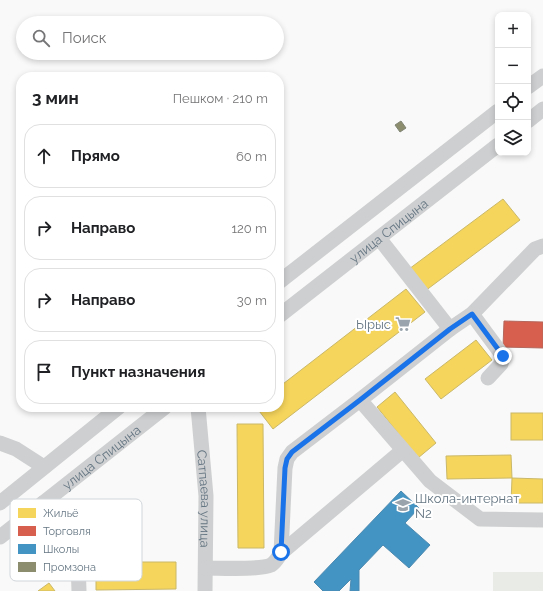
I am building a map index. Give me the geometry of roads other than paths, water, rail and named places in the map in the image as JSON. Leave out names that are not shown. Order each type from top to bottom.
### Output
[{"type":"street","points":[[531,85],[543,76]]},
{"type":"street","points":[[529,120],[543,109]]},
{"type":"street","name":"улица Спицына","points":[[284,278],[495,113]]},
{"type":"street","name":"улица Спицына","points":[[284,312],[495,147]]},
{"type":"street","points":[[379,238],[450,329]]},
{"type":"street","points":[[281,552],[285,468],[287,459],[292,452],[450,329],[472,314],[534,249],[543,246]]},
{"type":"street","points":[[472,314],[503,356],[501,364],[488,378]]},
{"type":"street","points":[[360,400],[430,481],[480,519],[543,520]]},
{"type":"street","points":[[0,503],[114,412]]},
{"type":"street","name":"улица Спицына","points":[[48,499],[158,412]]},
{"type":"street","name":"Сатпаева улица","points":[[198,412],[206,496],[205,591]]},
{"type":"street","points":[[0,443],[16,449],[44,467]]},
{"type":"street","points":[[206,568],[260,567],[272,564],[277,560],[281,552],[403,450]]},
{"type":"street","name":"улица Спицына","points":[[0,537],[10,529]]},
{"type":"street","points":[[79,581],[79,591]]},
{"type":"place","name":"Ырыс","points":[[403,324]]},
{"type":"place","name":"Школа-интернат N2","points":[[403,505]]}]
